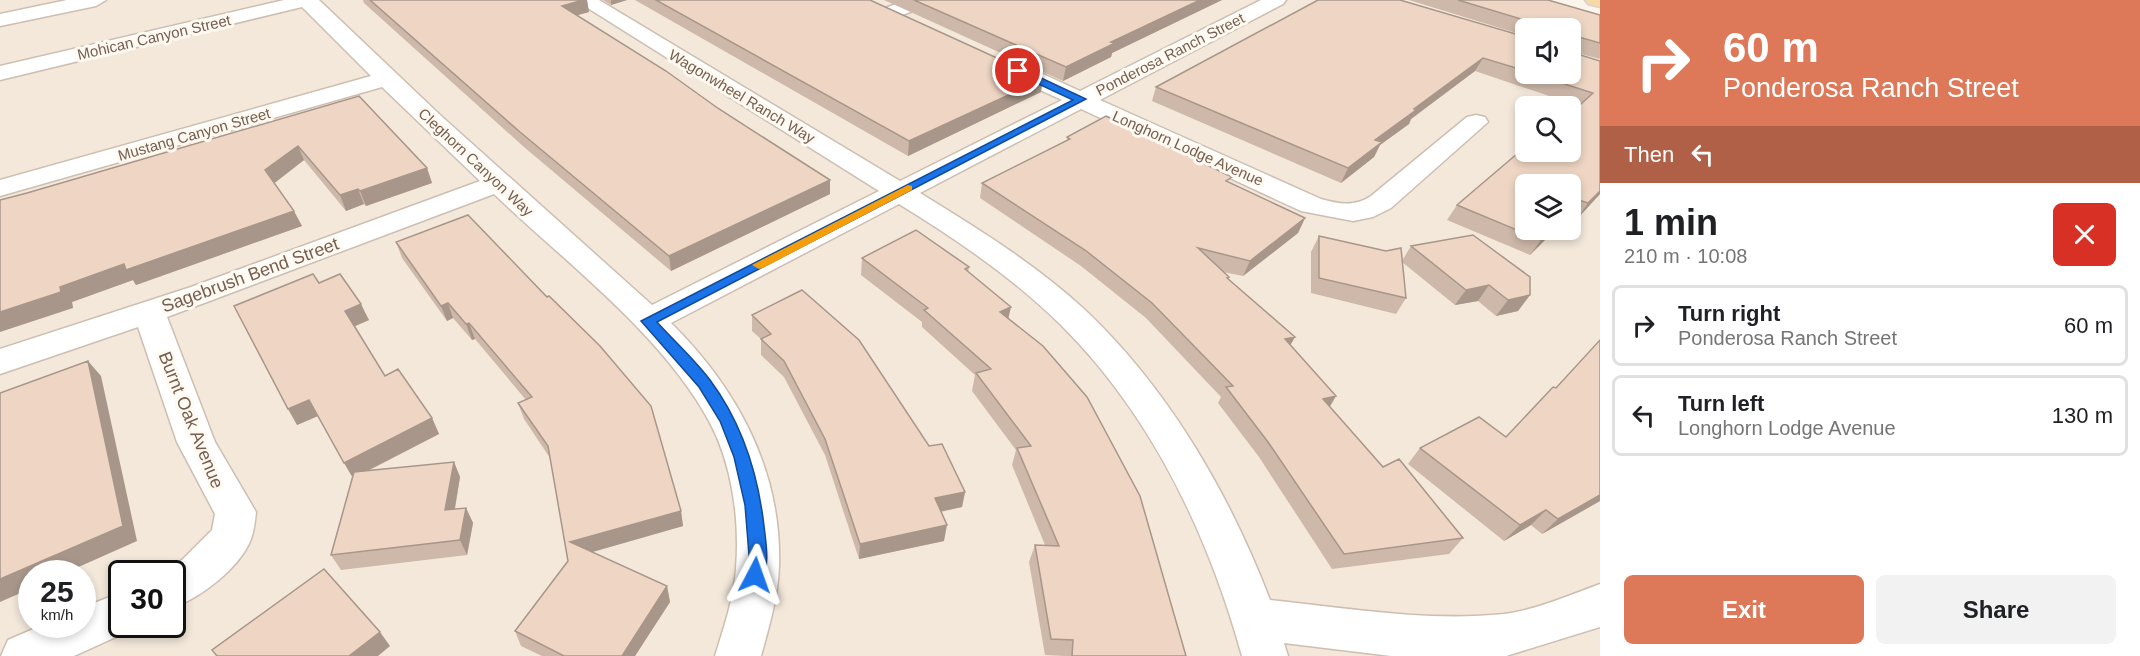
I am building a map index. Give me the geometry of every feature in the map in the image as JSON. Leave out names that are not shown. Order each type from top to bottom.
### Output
[{"type":"main road","points":[[1595,0],[1600,2]]},
{"type":"street","points":[[0,6],[31,0]]},
{"type":"street","points":[[0,20],[96,0]]},
{"type":"street","name":"Mohican Canyon Street","points":[[0,73],[307,0]]},
{"type":"street","name":"Cleghorn Canyon Way","points":[[307,0],[498,183],[648,321],[704,383],[727,419],[742,457],[753,505],[758,555],[750,615],[738,656]]},
{"type":"street","name":"Wagonwheel Ranch Way","points":[[585,0],[900,192],[1008,263],[1055,301],[1104,350],[1150,410],[1187,468],[1223,538],[1260,638]]},
{"type":"street","points":[[923,28],[879,8],[924,0]]},
{"type":"street","name":"Ponderosa Ranch Street","points":[[648,321],[1276,0]]},
{"type":"street","name":"Longhorn Lodge Avenue","points":[[986,57],[1311,205],[1332,211],[1369,211],[1380,205],[1389,194],[1476,122]]},
{"type":"street","name":"Mustang Canyon Street","points":[[0,188],[388,78]]},
{"type":"street","name":"Sagebrush Bend Street","points":[[0,362],[148,312],[498,183]]},
{"type":"street","name":"Burnt Oak Avenue","points":[[148,312],[218,490],[236,513],[231,538],[217,555],[186,580]]},
{"type":"street","points":[[1260,638],[1505,635],[1586,612],[1600,603]]},
{"type":"street","points":[[24,656],[108,618]]},
{"type":"shaded area","points":[[0,0],[1530,0],[1600,20],[1600,656],[0,656]]},
{"type":"building","points":[[370,0],[583,0],[562,6],[666,71],[719,109],[830,180],[669,256],[520,132]]},
{"type":"building","points":[[656,0],[870,0],[1043,79],[909,141]]},
{"type":"building","points":[[914,0],[1200,0],[1111,42],[1115,43],[1066,67]]},
{"type":"building","points":[[1318,0],[1400,0],[1515,34],[1515,68],[1483,58],[1375,140],[1382,142],[1348,168],[1156,87]]},
{"type":"building","points":[[1458,0],[1548,0],[1600,15],[1600,43],[1581,38],[1581,18],[1517,18]]},
{"type":"building","points":[[1581,55],[1600,61],[1600,191],[1588,203],[1581,201],[1581,174],[1515,174],[1515,229],[1457,205],[1515,156],[1515,162],[1581,162],[1581,104],[1593,93],[1565,84],[1581,84]]},
{"type":"building","points":[[359,96],[427,168],[360,191],[358,189],[340,195],[298,146],[265,170],[294,211],[126,270],[124,264],[60,287],[61,292],[0,312],[0,200]]},
{"type":"building","points":[[1106,116],[1232,177],[1226,181],[1305,218],[1250,261],[1198,248],[1229,277],[1227,278],[1295,337],[1285,339],[1336,396],[1323,399],[1383,467],[1399,459],[1463,538],[1344,554],[1268,442],[1226,387],[1233,386],[1152,303],[1085,250],[982,183],[1070,139],[1067,137]]},
{"type":"building","points":[[468,215],[547,297],[549,296],[600,346],[651,406],[681,511],[570,542],[667,586],[622,656],[564,656],[515,631],[568,561],[548,446],[518,403],[532,397],[469,323],[466,324],[448,303],[441,306],[396,242]]},
{"type":"building","points":[[916,230],[969,267],[965,269],[1011,307],[1000,312],[1043,346],[1087,397],[1140,496],[1186,656],[1072,656],[1073,640],[1051,639],[1035,545],[1059,546],[1017,448],[1031,446],[976,373],[991,369],[924,310],[928,308],[862,258]]},
{"type":"building","points":[[1473,235],[1530,277],[1530,295],[1508,300],[1489,285],[1466,290],[1411,246]]},
{"type":"building","points":[[1319,236],[1386,251],[1401,248],[1406,298],[1319,278]]},
{"type":"building","points":[[313,274],[319,283],[340,274],[361,304],[345,311],[385,376],[398,369],[432,418],[344,463],[309,400],[288,409],[234,306]]},
{"type":"building","points":[[802,290],[859,340],[929,446],[942,444],[965,492],[935,498],[947,525],[860,544],[825,439],[784,361],[761,339],[771,334],[752,315]]},
{"type":"building","points":[[1600,340],[1600,495],[1558,519],[1546,510],[1520,525],[1420,448],[1479,417],[1506,437],[1553,387],[1556,388]]},
{"type":"building","points":[[88,361],[123,526],[44,560],[18,560],[18,571],[0,579],[0,393]]},
{"type":"building","points":[[454,462],[445,510],[466,508],[460,540],[331,555],[354,472]]},
{"type":"building","points":[[324,569],[380,632],[349,656],[217,656],[212,650]]},
{"type":"slow traffic","points":[[759,265],[908,188]]},
{"type":"route","points":[[755,575],[758,555],[753,505],[742,457],[727,419],[704,383],[684,358],[648,321],[1081,99],[1018,71]]}]
